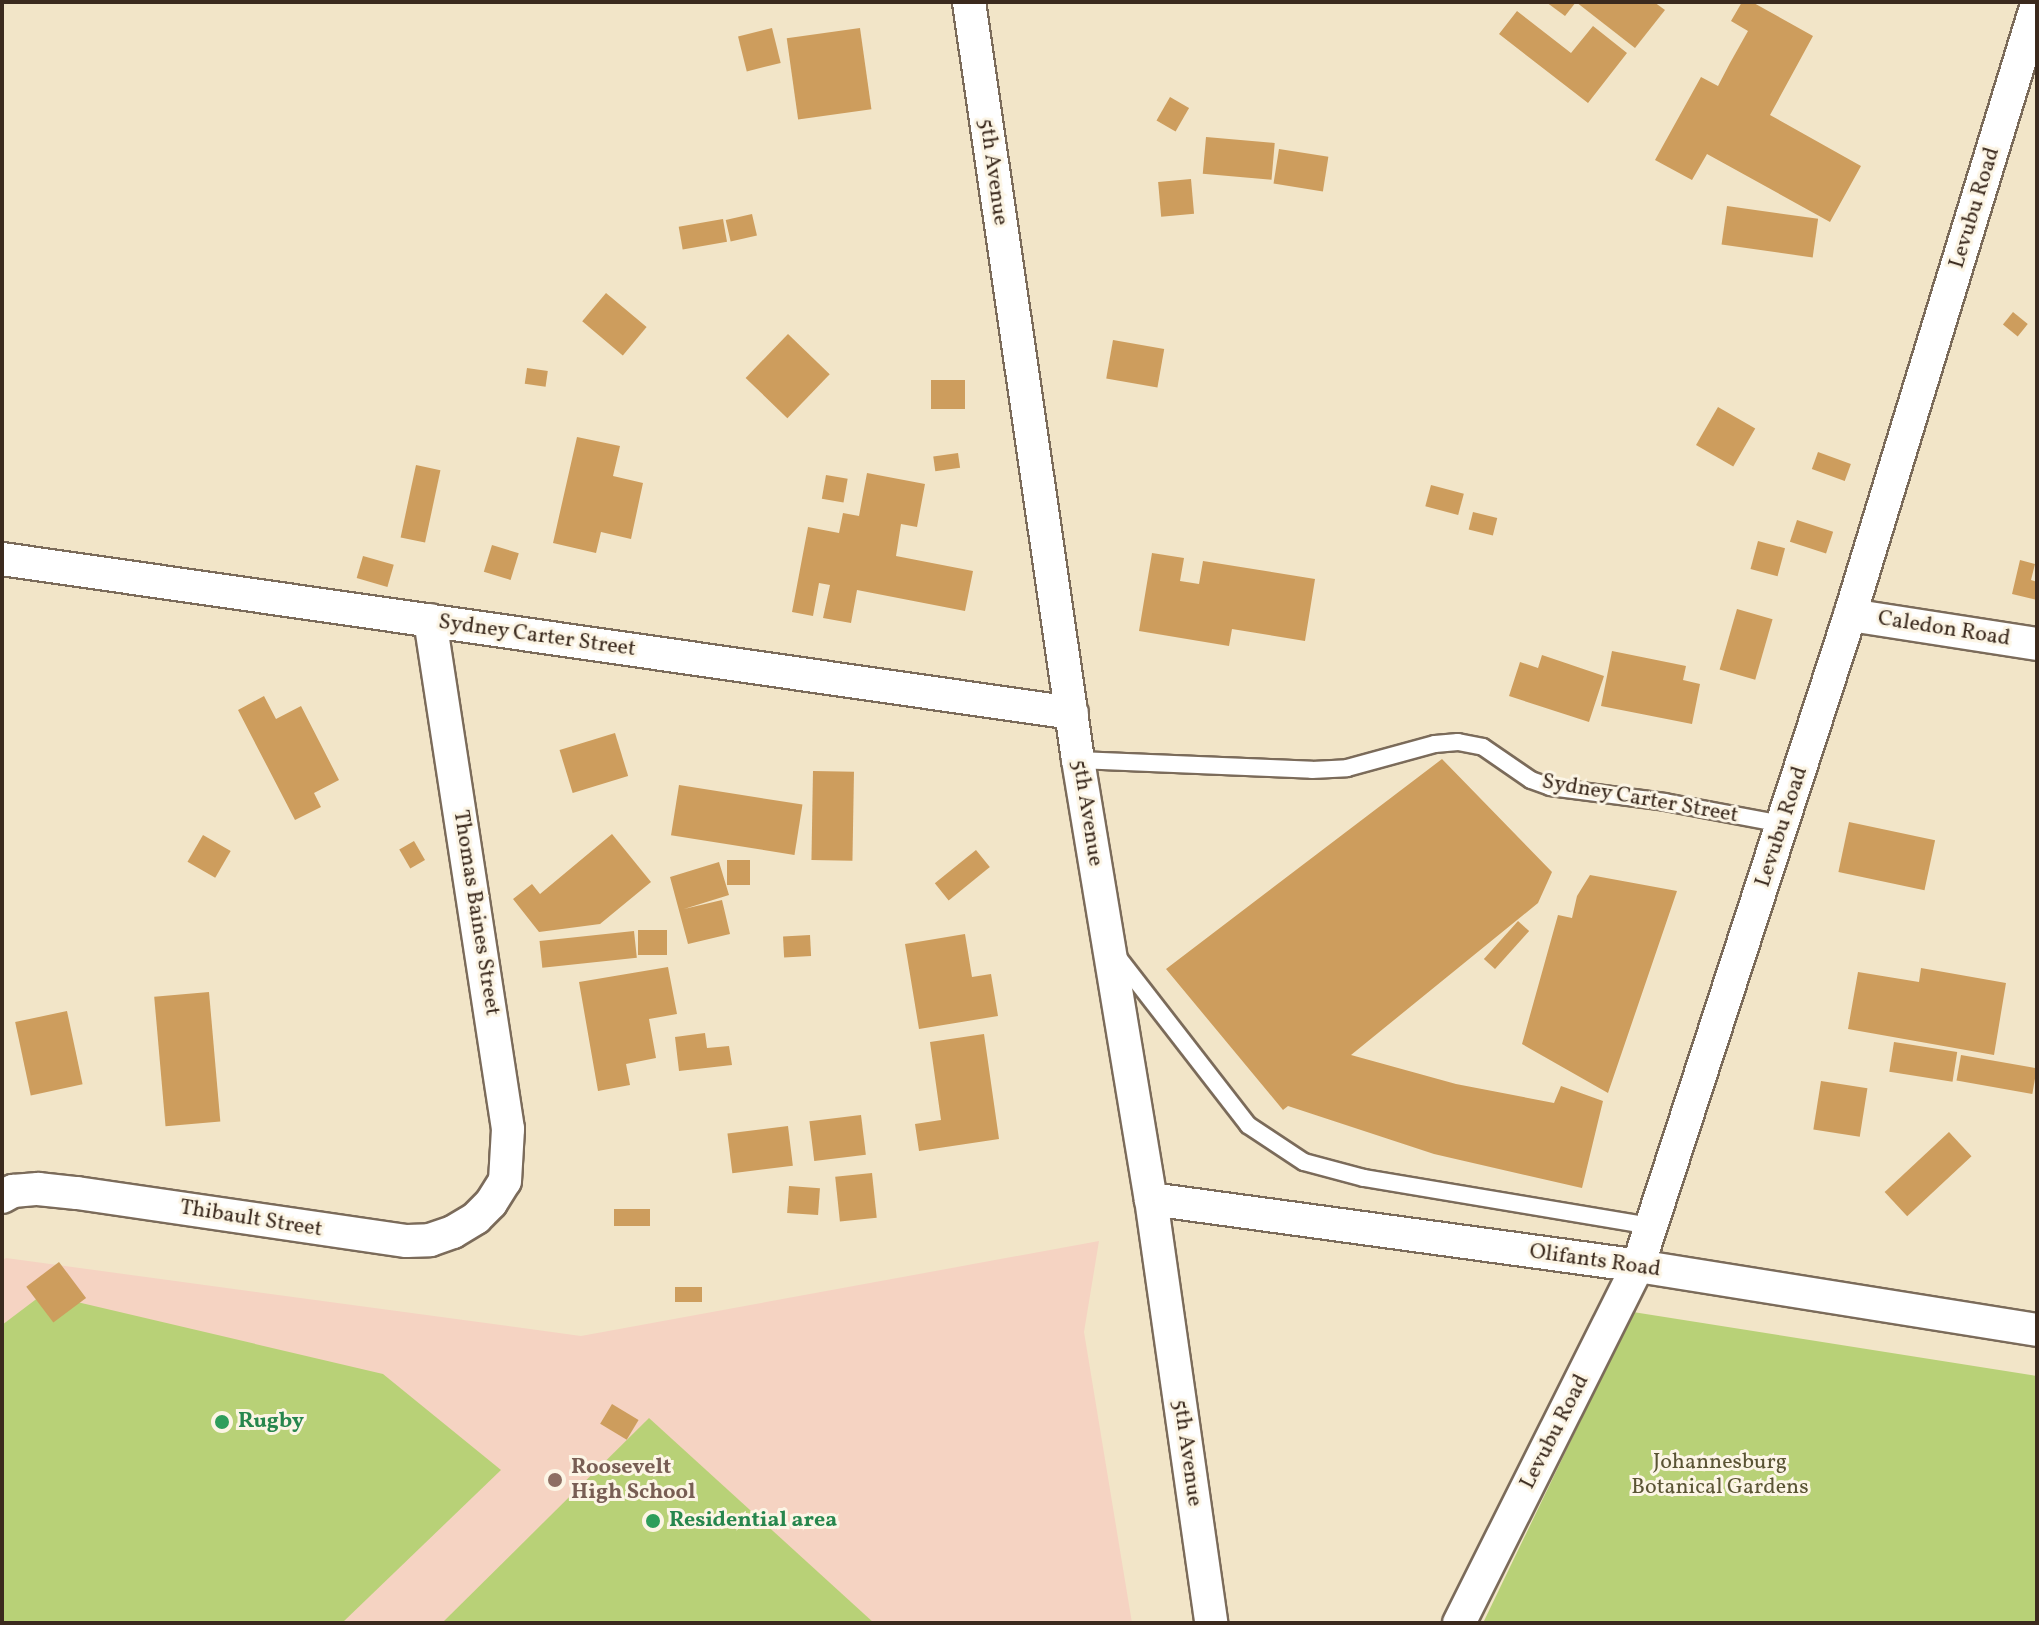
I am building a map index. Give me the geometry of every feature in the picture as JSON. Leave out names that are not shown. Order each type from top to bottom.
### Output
[{"type":"street","name":"5th Avenue","points":[[969,2],[1078,760],[1151,1199],[1211,1623]]},
{"type":"street","name":"Levubu Road","points":[[1459,1623],[1638,1266],[1850,615],[2037,4]]},
{"type":"street","name":"Sydney Carter Street","points":[[2,559],[1072,713]]},
{"type":"street","name":"Caledon Road","points":[[1850,615],[2037,644]]},
{"type":"street","name":"Thomas Baines Street","points":[[430,620],[508,1129],[505,1181],[491,1203]]},
{"type":"street","name":"Thibault Street","points":[[2,1197],[13,1191],[38,1189],[77,1193],[407,1241],[430,1240],[453,1232],[476,1218],[491,1203]]},
{"type":"street","name":"Olifants Road","points":[[1151,1199],[1638,1266],[2037,1330]]},
{"type":"lane","name":"Sydney Carter Street","points":[[1078,760],[1312,770],[1347,768],[1435,744],[1458,742],[1483,747],[1531,780],[1550,787],[1665,802],[1783,824]]},
{"type":"lane","points":[[1109,946],[1248,1125],[1304,1162],[1364,1178],[1651,1226]]},
{"type":"shaded area","name":"Roosevelt High School","points":[[1099,1241],[1084,1332],[1132,1623],[2,1623],[2,1261],[6,1258],[581,1336]]},
{"type":"green space","name":"Rugby","points":[[43,1294],[383,1374],[501,1470],[342,1623],[2,1623],[2,1325]]},
{"type":"green space","name":"Johannesburg Botanical Gardens","points":[[1633,1312],[2037,1376],[2037,1623],[1483,1623]]},
{"type":"green space","name":"Residential area","points":[[649,1418],[874,1623],[442,1623]]},
{"type":"building","points":[[1546,2],[1576,2],[1565,16]]},
{"type":"building","points":[[1576,2],[1654,2],[1665,10],[1635,48]]},
{"type":"building","points":[[1742,2],[1752,2],[1813,36],[1770,115],[1861,166],[1830,222],[1707,154],[1692,180],[1655,160],[1701,77],[1718,86],[1748,31],[1731,21]]},
{"type":"building","points":[[1517,11],[1571,53],[1593,26],[1627,53],[1588,103],[1499,34]]},
{"type":"building","points":[[772,28],[781,63],[747,71],[738,36]]},
{"type":"building","points":[[860,28],[871,109],[798,120],[787,38]]},
{"type":"building","points":[[1170,97],[1189,108],[1176,131],[1156,120]]},
{"type":"building","points":[[1206,137],[1275,143],[1272,180],[1203,174]]},
{"type":"building","points":[[1279,149],[1328,157],[1323,191],[1274,184]]},
{"type":"building","points":[[1191,179],[1194,214],[1161,217],[1158,182]]},
{"type":"building","points":[[1727,206],[1818,219],[1813,257],[1722,245]]},
{"type":"building","points":[[752,214],[757,235],[731,242],[726,220]]},
{"type":"building","points":[[723,219],[727,242],[683,249],[679,227]]},
{"type":"building","points":[[606,293],[647,327],[623,355],[582,321]]},
{"type":"building","points":[[2013,312],[2028,324],[2018,336],[2003,324]]},
{"type":"building","points":[[788,334],[830,374],[787,418],[746,378]]},
{"type":"building","points":[[1113,340],[1164,349],[1157,387],[1106,378]]},
{"type":"building","points":[[527,368],[548,371],[546,387],[525,384]]},
{"type":"building","points":[[931,380],[965,380],[965,409],[931,409]]},
{"type":"building","points":[[1718,407],[1755,428],[1733,467],[1696,445]]},
{"type":"building","points":[[577,437],[620,446],[613,476],[643,483],[631,539],[601,532],[596,553],[553,543]]},
{"type":"building","points":[[1818,452],[1851,464],[1845,481],[1812,469]]},
{"type":"building","points":[[958,453],[960,468],[935,471],[933,456]]},
{"type":"building","points":[[416,465],[440,470],[425,543],[401,537]]},
{"type":"building","points":[[867,473],[925,484],[917,527],[901,524],[896,556],[973,571],[965,611],[857,590],[851,623],[823,618],[830,585],[819,583],[813,616],[792,612],[808,527],[839,533],[843,513],[859,516]]},
{"type":"building","points":[[826,475],[848,479],[843,502],[822,499]]},
{"type":"building","points":[[1431,485],[1464,494],[1458,515],[1425,506]]},
{"type":"building","points":[[1473,512],[1497,518],[1493,536],[1469,529]]},
{"type":"building","points":[[1797,520],[1833,532],[1826,554],[1790,542]]},
{"type":"building","points":[[1758,541],[1785,548],[1778,576],[1750,569]]},
{"type":"building","points":[[492,545],[519,553],[511,580],[484,572]]},
{"type":"building","points":[[1152,553],[1184,558],[1180,581],[1199,584],[1203,561],[1315,579],[1305,641],[1232,629],[1229,646],[1139,631]]},
{"type":"building","points":[[363,556],[394,565],[387,587],[357,578]]},
{"type":"building","points":[[2020,560],[2035,564],[2031,580],[2037,582],[2037,600],[2012,594]]},
{"type":"building","points":[[1737,609],[1773,619],[1755,680],[1720,670]]},
{"type":"building","points":[[1612,651],[1686,666],[1683,680],[1700,684],[1692,724],[1601,706]]},
{"type":"building","points":[[1542,655],[1604,676],[1589,722],[1509,696],[1520,662],[1538,668]]},
{"type":"building","points":[[264,696],[276,719],[301,706],[339,780],[314,793],[321,807],[295,820],[238,710]]},
{"type":"building","points":[[615,733],[628,776],[573,793],[560,750]]},
{"type":"building","points":[[1442,759],[1552,872],[1538,903],[1351,1055],[1456,1084],[1554,1103],[1561,1086],[1603,1101],[1582,1188],[1434,1154],[1288,1106],[1283,1110],[1166,969]]},
{"type":"building","points":[[813,771],[854,772],[852,861],[811,860]]},
{"type":"building","points":[[679,785],[802,805],[794,855],[671,835]]},
{"type":"building","points":[[1849,822],[1935,840],[1924,890],[1838,872]]},
{"type":"building","points":[[612,834],[651,882],[600,924],[539,932],[513,899],[532,884],[540,894]]},
{"type":"building","points":[[203,835],[231,851],[215,878],[188,862]]},
{"type":"building","points":[[414,841],[425,860],[410,869],[399,850]]},
{"type":"building","points":[[976,850],[990,867],[949,900],[935,883]]},
{"type":"building","points":[[727,860],[750,860],[750,885],[727,885]]},
{"type":"building","points":[[719,862],[729,895],[684,909],[722,900],[730,934],[688,944],[670,877]]},
{"type":"building","points":[[1590,875],[1677,891],[1608,1093],[1522,1044],[1558,915],[1572,918],[1577,896]]},
{"type":"building","points":[[1518,921],[1529,931],[1495,969],[1484,959]]},
{"type":"building","points":[[638,930],[667,930],[667,955],[638,955]]},
{"type":"building","points":[[634,931],[637,958],[542,968],[540,941]]},
{"type":"building","points":[[965,934],[972,977],[991,974],[998,1016],[919,1029],[905,944]]},
{"type":"building","points":[[810,935],[811,956],[784,957],[783,936]]},
{"type":"building","points":[[668,967],[677,1014],[649,1019],[656,1058],[626,1064],[630,1085],[598,1091],[579,982]]},
{"type":"building","points":[[1921,968],[2006,983],[1994,1055],[1848,1029],[1858,972],[1919,982]]},
{"type":"building","points":[[209,992],[220,1122],[166,1126],[154,997]]},
{"type":"building","points":[[67,1011],[83,1084],[31,1095],[15,1022]]},
{"type":"building","points":[[705,1033],[707,1048],[729,1046],[732,1065],[679,1071],[675,1037]]},
{"type":"building","points":[[984,1034],[999,1139],[919,1151],[915,1124],[941,1120],[930,1042]]},
{"type":"building","points":[[1894,1042],[1957,1052],[1953,1082],[1889,1072]]},
{"type":"building","points":[[1961,1055],[2037,1068],[2032,1094],[1956,1081]]},
{"type":"building","points":[[1821,1081],[1867,1088],[1860,1137],[1813,1129]]},
{"type":"building","points":[[861,1115],[866,1155],[814,1161],[809,1121]]},
{"type":"building","points":[[788,1126],[793,1166],[732,1173],[727,1133]]},
{"type":"building","points":[[1949,1132],[1972,1156],[1907,1216],[1885,1192]]},
{"type":"building","points":[[872,1173],[877,1218],[840,1222],[835,1177]]},
{"type":"building","points":[[789,1186],[820,1188],[818,1215],[787,1213]]},
{"type":"building","points":[[614,1209],[650,1209],[650,1226],[614,1226]]},
{"type":"building","points":[[59,1262],[86,1298],[53,1323],[26,1287]]},
{"type":"building","points":[[675,1287],[702,1287],[702,1302],[675,1302]]},
{"type":"building","points":[[612,1404],[639,1420],[627,1440],[600,1424]]},
{"type":"place","name":"Rugby","points":[[222,1422]]},
{"type":"place","name":"Roosevelt High School","points":[[555,1480]]},
{"type":"place","name":"Residential area","points":[[653,1521]]}]
